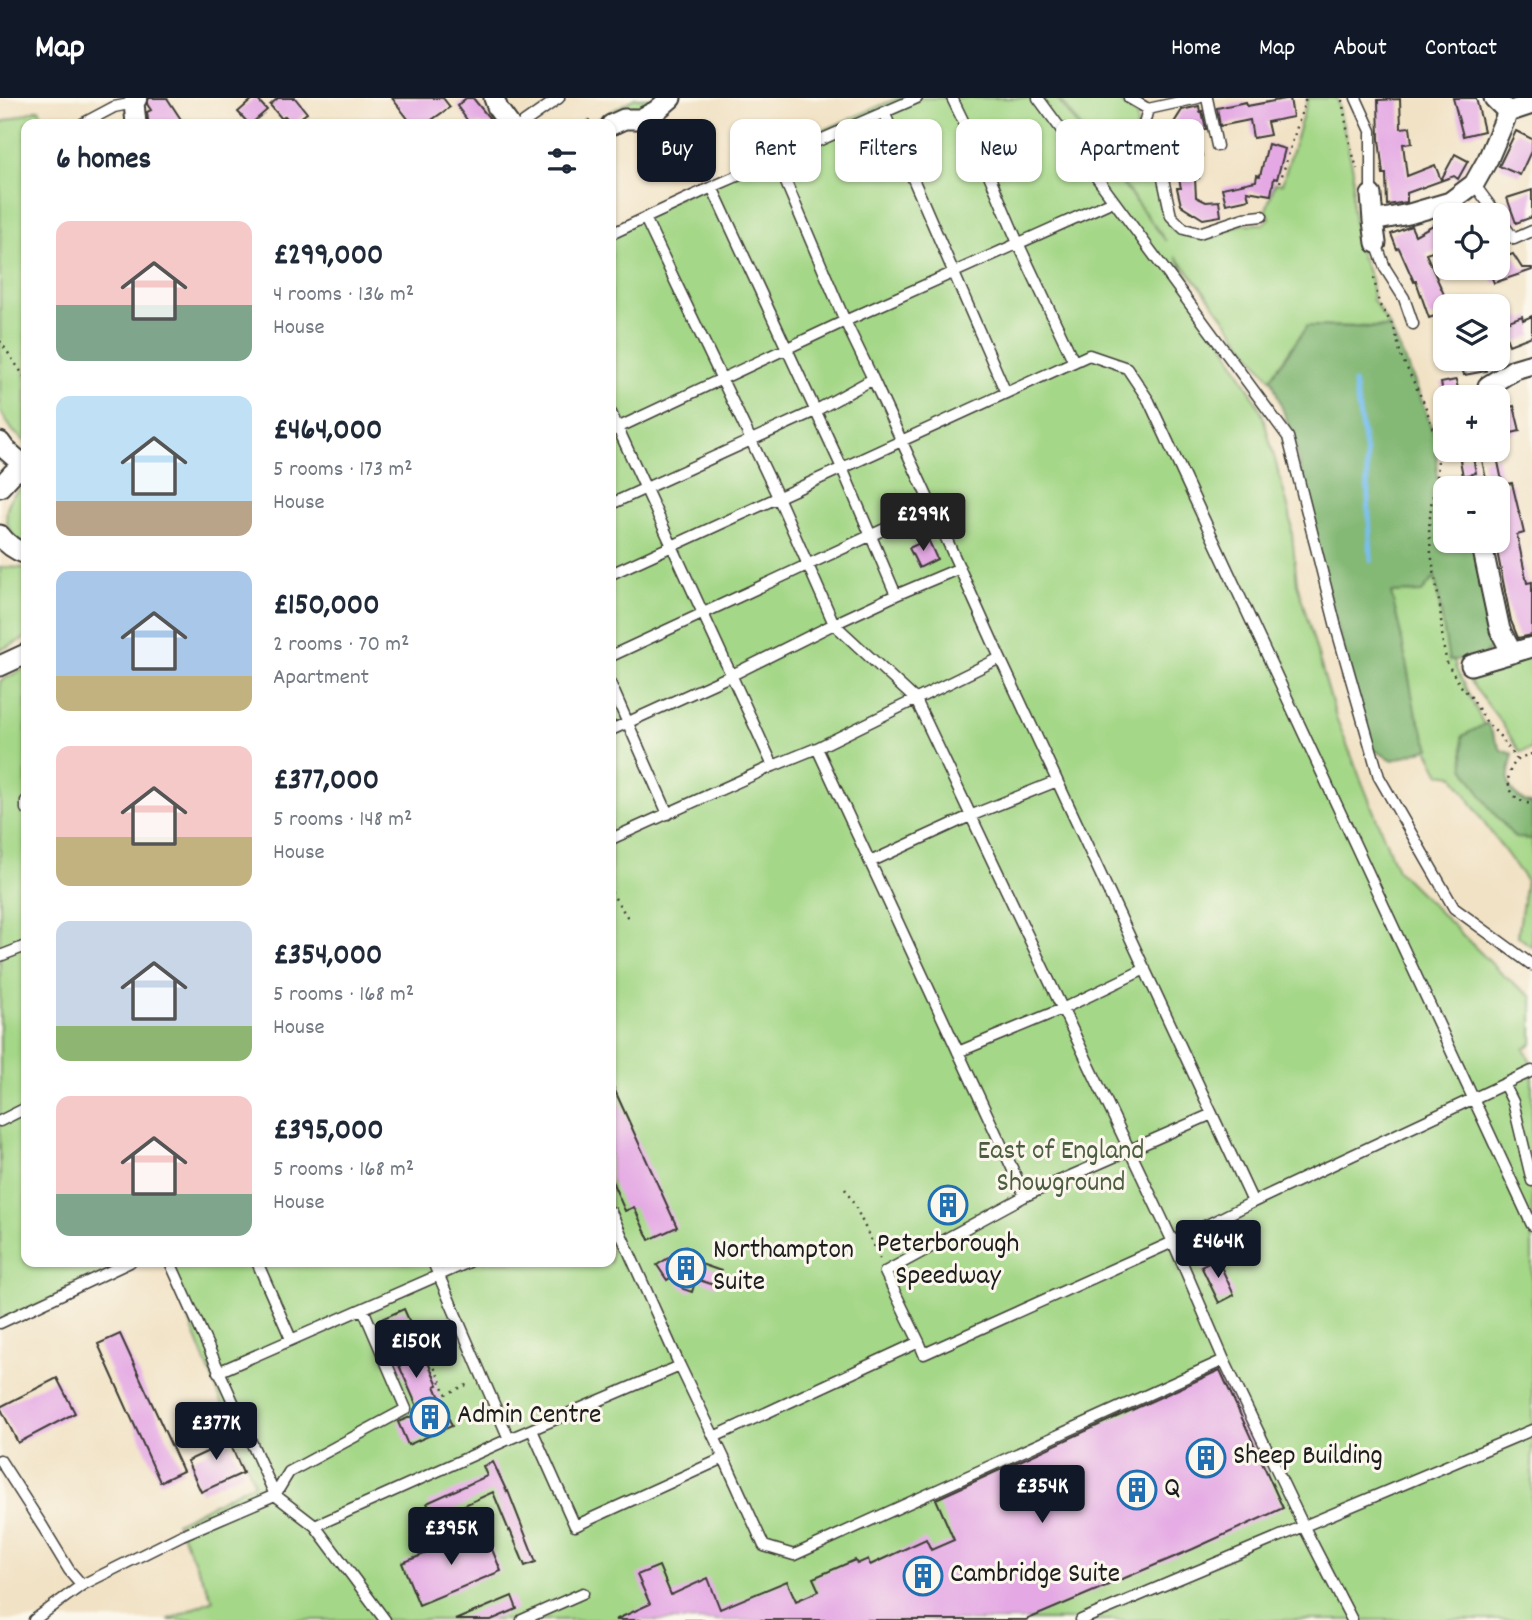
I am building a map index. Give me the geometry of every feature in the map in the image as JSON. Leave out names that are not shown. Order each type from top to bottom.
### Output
[{"type":"street","points":[[494,98],[505,119]]},
{"type":"street","points":[[616,123],[624,119],[640,119],[656,111],[671,98]]},
{"type":"street","points":[[135,100],[136,119]]},
{"type":"street","points":[[1373,221],[1450,202],[1474,184],[1488,159],[1501,105],[1532,104]]},
{"type":"street","points":[[1371,195],[1376,243]]},
{"type":"street","points":[[1490,385],[1515,369],[1532,365]]},
{"type":"street","points":[[0,442],[21,463]]},
{"type":"street","points":[[0,487],[13,473],[21,469]]},
{"type":"street","points":[[0,535],[14,553]]},
{"type":"street","points":[[1484,553],[1500,630],[1512,653]]},
{"type":"street","points":[[1471,665],[1532,647]]},
{"type":"street","points":[[0,666],[21,656]]},
{"type":"lane","points":[[529,119],[559,98]]},
{"type":"lane","points":[[821,139],[917,98]]},
{"type":"lane","points":[[952,98],[1074,362]]},
{"type":"lane","points":[[1038,98],[1288,437],[1336,627],[1379,777],[1454,908],[1532,965]]},
{"type":"lane","points":[[1129,98],[1147,109],[1198,98]]},
{"type":"lane","points":[[1207,98],[1217,146]]},
{"type":"lane","points":[[1356,98],[1371,131],[1371,195]]},
{"type":"lane","points":[[91,119],[135,100]]},
{"type":"lane","points":[[1147,109],[1142,131],[1145,148],[1160,165],[1171,216],[1184,229],[1199,233],[1244,218],[1262,216]]},
{"type":"lane","points":[[884,112],[1006,393]]},
{"type":"lane","points":[[616,232],[730,179]]},
{"type":"lane","points":[[786,182],[845,321],[1253,1202]]},
{"type":"lane","points":[[1474,184],[1488,203]]},
{"type":"lane","points":[[712,187],[842,468],[896,595]]},
{"type":"lane","points":[[616,429],[845,321],[1113,201]]},
{"type":"lane","points":[[645,218],[778,497],[834,624],[916,700],[1173,1242],[1224,1360],[1352,1620]]},
{"type":"lane","points":[[1510,234],[1514,239],[1532,231]]},
{"type":"lane","points":[[1376,243],[1385,268],[1404,298],[1413,324]]},
{"type":"lane","points":[[616,572],[1089,355],[1127,368],[1149,401],[1532,1225]]},
{"type":"lane","points":[[616,502],[815,411],[873,379]]},
{"type":"lane","points":[[616,434],[646,488],[773,766]]},
{"type":"lane","points":[[616,654],[932,507]]},
{"type":"lane","points":[[616,728],[896,595],[960,568]]},
{"type":"lane","points":[[616,837],[817,748],[1000,658]]},
{"type":"lane","points":[[616,696],[668,814]]},
{"type":"lane","points":[[817,748],[1025,1196]]},
{"type":"lane","points":[[870,862],[970,816],[1057,781]]},
{"type":"lane","points":[[0,956],[21,948]]},
{"type":"lane","points":[[958,1052],[1062,1009],[1145,969]]},
{"type":"lane","points":[[1212,1114],[1025,1196],[885,1272],[924,1354],[1173,1242],[1532,1071]]},
{"type":"lane","points":[[1504,1084],[1513,1102],[1532,1181]]},
{"type":"lane","points":[[0,1121],[21,1110]]},
{"type":"lane","points":[[616,1223],[764,1546],[794,1555],[1224,1360]]},
{"type":"lane","points":[[0,1323],[119,1267]]},
{"type":"lane","points":[[172,1267],[275,1495],[315,1526],[385,1620]]},
{"type":"lane","points":[[259,1267],[291,1339]]},
{"type":"lane","points":[[435,1267],[509,1439]]},
{"type":"lane","points":[[218,1372],[457,1267]]},
{"type":"lane","points":[[34,1620],[82,1585],[182,1535],[275,1495],[289,1472],[406,1409],[363,1309]]},
{"type":"lane","points":[[714,1437],[919,1342]]},
{"type":"lane","points":[[315,1526],[680,1366]]},
{"type":"lane","points":[[531,1430],[575,1526],[724,1458]]},
{"type":"lane","points":[[1081,1620],[1532,1430]]},
{"type":"lane","points":[[0,1460],[69,1570],[82,1585]]},
{"type":"lane","points":[[523,1620],[583,1593]]},
{"type":"path","points":[[1279,182],[1306,98]]},
{"type":"path","points":[[1342,98],[1357,170]]},
{"type":"path","points":[[1374,273],[1379,304],[1394,327],[1401,356],[1425,405],[1436,439],[1437,478],[1429,529],[1447,663],[1460,685],[1517,760]]},
{"type":"path","points":[[0,341],[21,372]]},
{"type":"path","points":[[1532,754],[1517,760],[1508,777],[1509,785],[1518,799],[1532,804]]},
{"type":"path","points":[[616,900],[630,921]]},
{"type":"path","points":[[845,1189],[885,1272]]},
{"type":"path","points":[[427,1359],[430,1358],[446,1394]]},
{"type":"path","points":[[439,1397],[483,1378]]},
{"type":"green space","points":[[635,98],[658,98],[648,106],[609,119],[598,119]]},
{"type":"green space","name":"East of England Showground","points":[[898,98],[1056,98],[1072,119],[1056,119],[1056,182],[1121,182],[1166,241],[1122,182],[1158,182],[1160,206],[1174,231],[1196,238],[1213,237],[1242,224],[1264,224],[1270,218],[1266,210],[1275,183],[1282,184],[1308,98],[1337,98],[1353,170],[1352,206],[1361,256],[1371,279],[1373,300],[1390,327],[1307,326],[1270,379],[1176,256],[1262,413],[1290,514],[1297,583],[1336,717],[1397,870],[1503,975],[1532,997],[1532,1044],[1524,1048],[1532,1064],[1532,1620],[168,1620],[213,1600],[176,1523],[254,1483],[168,1267],[616,1267],[616,228],[709,182],[716,182],[716,179],[730,172],[730,182],[821,182],[821,131],[835,125],[835,182],[942,182],[942,119],[850,119]]},
{"type":"green space","name":"East of England Showground","points":[[1059,98],[1115,98],[1137,115],[1137,119],[1075,119]]},
{"type":"green space","points":[[39,109],[44,119],[21,119],[21,438],[13,431],[0,411],[0,123]]},
{"type":"green space","points":[[1307,326],[1390,328],[1414,380],[1433,431],[1433,462],[1437,462],[1437,476],[1433,476],[1433,553],[1476,553],[1481,587],[1503,636],[1484,655],[1449,661],[1435,577],[1422,592],[1391,593],[1415,710],[1430,748],[1393,760],[1370,748],[1322,571],[1294,440],[1271,378]]},
{"type":"green space","points":[[21,488],[21,542],[11,532],[6,515],[11,498]]},
{"type":"green space","points":[[0,567],[21,568],[21,640],[0,650]]},
{"type":"green space","points":[[1440,571],[1456,669],[1485,727],[1468,738],[1532,836],[1532,947],[1518,936],[1526,880],[1454,776],[1440,774],[1425,745],[1412,709],[1389,588]]},
{"type":"green space","points":[[1532,656],[1532,749],[1520,752],[1465,675]]},
{"type":"green space","points":[[21,670],[21,1267],[132,1267],[0,1321],[0,681]]},
{"type":"green space","points":[[1487,723],[1501,750],[1513,754],[1509,771],[1510,787],[1517,796],[1532,803],[1532,839],[1515,838],[1491,810],[1464,768],[1462,736]]},
{"type":"building","points":[[149,98],[167,98],[181,119],[148,119],[147,112],[151,110],[147,104]]},
{"type":"building","points":[[254,98],[267,110],[257,119],[244,119],[238,112]]},
{"type":"building","points":[[278,98],[295,98],[307,113],[299,119],[288,119],[285,116],[282,119],[270,105]]},
{"type":"building","points":[[392,98],[443,98],[450,107],[433,119],[408,119]]},
{"type":"building","points":[[466,98],[473,98],[490,119],[466,119],[457,106]]},
{"type":"building","points":[[1290,98],[1293,117],[1267,122],[1270,135],[1253,138],[1250,120],[1220,126],[1217,108]]},
{"type":"building","points":[[1453,98],[1476,98],[1484,131],[1463,136]]},
{"type":"building","points":[[1400,99],[1401,128],[1410,127],[1412,143],[1403,144],[1407,176],[1435,165],[1441,180],[1455,154],[1468,161],[1458,179],[1454,176],[1407,193],[1407,202],[1387,205],[1386,174],[1383,174],[1379,139],[1378,100]]},
{"type":"building","points":[[1199,106],[1204,119],[1176,119],[1182,110]]},
{"type":"building","points":[[1516,131],[1532,139],[1532,149],[1520,175],[1499,166]]},
{"type":"building","points":[[1268,144],[1285,149],[1271,195],[1247,191],[1249,199],[1226,204],[1222,188],[1256,181],[1257,175],[1260,176]]},
{"type":"building","points":[[1180,182],[1195,182],[1196,197],[1206,202],[1219,201],[1221,216],[1203,219],[1181,205],[1177,188],[1181,188]]},
{"type":"building","points":[[1532,190],[1532,217],[1516,223],[1507,198]]},
{"type":"building","points":[[1433,225],[1433,252],[1426,254],[1433,270],[1433,280],[1438,280],[1444,294],[1433,294],[1433,317],[1429,318],[1416,281],[1414,282],[1391,234],[1411,226],[1415,235]]},
{"type":"building","points":[[1513,254],[1522,268],[1532,270],[1510,278],[1510,255]]},
{"type":"building","points":[[1532,316],[1532,336],[1510,345],[1510,321]]},
{"type":"building","points":[[1463,371],[1486,371],[1464,375]]},
{"type":"building","points":[[1456,380],[1457,385],[1441,385]]},
{"type":"building","points":[[1514,406],[1520,431],[1510,433],[1510,407]]},
{"type":"building","points":[[1460,462],[1474,462],[1476,473],[1463,476]]},
{"type":"building","points":[[1482,462],[1498,462],[1501,476],[1485,476]]},
{"type":"building","points":[[1510,483],[1524,533],[1517,535],[1527,583],[1532,582],[1532,635],[1518,638],[1511,621],[1497,553],[1510,553]]},
{"type":"building","points":[[928,539],[937,559],[919,568],[909,548]]},
{"type":"building","points":[[616,1093],[677,1227],[649,1240],[634,1207],[625,1211],[616,1190]]},
{"type":"building","name":"Northampton Suite","points":[[686,1247],[695,1262],[721,1271],[717,1286],[696,1279],[692,1292],[683,1289],[673,1276],[667,1280],[657,1265]]},
{"type":"building","points":[[1217,1258],[1234,1295],[1219,1303],[1201,1266]]},
{"type":"building","points":[[404,1309],[438,1385],[435,1386],[452,1426],[408,1445],[398,1422],[420,1413],[379,1320]]},
{"type":"building","points":[[120,1334],[183,1471],[160,1482],[98,1344]]},
{"type":"building","points":[[1220,1370],[1283,1508],[1026,1620],[615,1620],[650,1604],[637,1575],[659,1566],[671,1595],[708,1578],[720,1609],[787,1581],[796,1601],[819,1591],[813,1578],[855,1560],[857,1564],[868,1559],[870,1565],[926,1539],[931,1550],[954,1540],[936,1499]]},
{"type":"building","points":[[57,1378],[75,1413],[18,1443],[0,1407]]},
{"type":"building","points":[[223,1427],[243,1473],[201,1492],[187,1461],[213,1449],[206,1435]]},
{"type":"building","points":[[493,1462],[508,1491],[536,1562],[525,1566],[493,1492],[434,1519],[427,1503],[487,1476],[483,1466]]},
{"type":"building","points":[[484,1530],[501,1571],[419,1605],[402,1563]]},
{"type":"building","points":[[512,1596],[517,1609],[491,1620],[455,1620]]},
{"type":"waterway","points":[[1354,383],[1366,453],[1371,560]]},
{"type":"place","name":"Peterborough Speedway","points":[[948,1205]]},
{"type":"place","name":"Northampton Suite","points":[[686,1268]]},
{"type":"place","name":"Admin Centre","points":[[430,1417]]},
{"type":"place","name":"Sheep Building","points":[[1206,1458]]},
{"type":"place","name":"Q","points":[[1137,1490]]},
{"type":"place","name":"Cambridge Suite","points":[[923,1576]]}]
